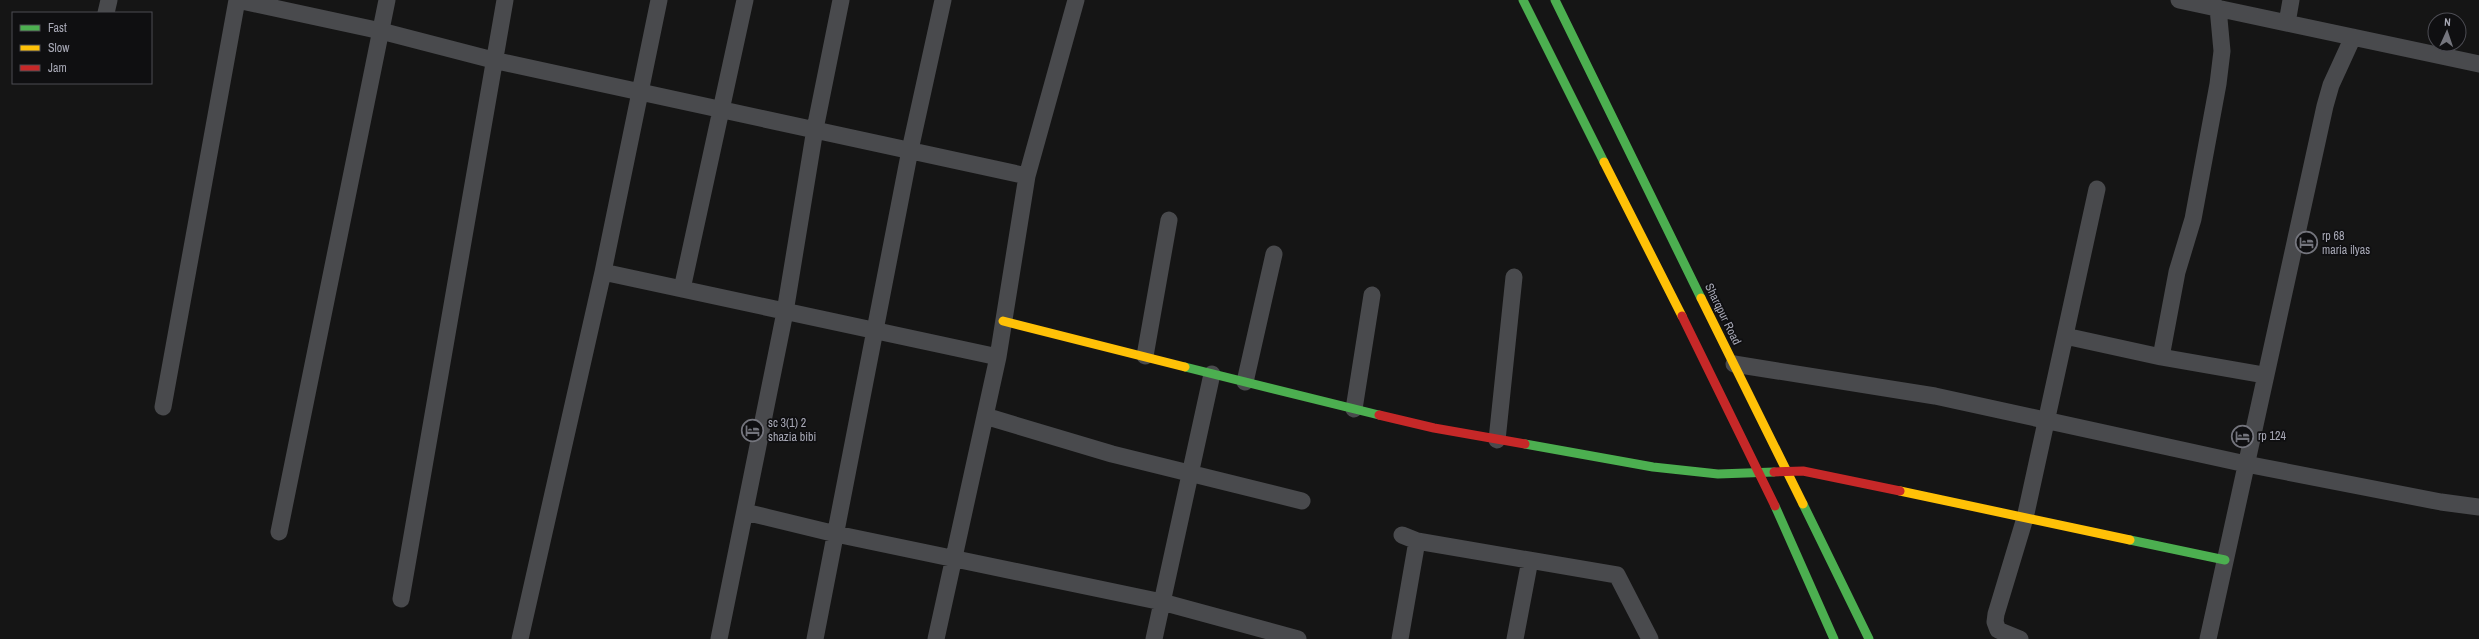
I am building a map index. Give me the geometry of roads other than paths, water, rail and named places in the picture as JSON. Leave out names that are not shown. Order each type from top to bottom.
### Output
[{"type":"main road","points":[[1523,0],[1760,473],[1834,639]]},
{"type":"main road","name":"Sharqpur Road","points":[[1555,0],[1869,639]]},
{"type":"main road","points":[[1004,320],[1354,409],[1498,440],[1653,467],[1718,474],[1787,471],[1808,472],[2225,560]]},
{"type":"street","points":[[106,12],[109,0]]},
{"type":"street","points":[[163,407],[237,0],[381,31],[494,60],[640,90],[1027,176]]},
{"type":"street","points":[[279,532],[387,0]]},
{"type":"street","points":[[402,599],[505,0]]},
{"type":"street","points":[[520,639],[603,272],[659,0]]},
{"type":"street","points":[[682,290],[744,0]]},
{"type":"street","points":[[719,639],[784,312],[815,129],[842,0]]},
{"type":"street","points":[[815,639],[910,150],[943,0]]},
{"type":"street","points":[[936,639],[955,559],[998,357],[1027,176],[1076,0]]},
{"type":"street","points":[[2179,0],[2479,64]]},
{"type":"street","points":[[2287,23],[2291,0]]},
{"type":"street","points":[[2161,357],[2177,272],[2193,220],[2218,84],[2222,51],[2218,8]]},
{"type":"street","points":[[2208,639],[2264,375],[2325,106],[2331,85],[2353,37]]},
{"type":"street","points":[[2020,639],[1998,630],[1995,622],[2025,518],[2097,189]]},
{"type":"street","points":[[1145,356],[1169,220]]},
{"type":"street","points":[[1246,382],[1274,254]]},
{"type":"street","points":[[603,272],[998,357]]},
{"type":"street","points":[[1498,440],[1514,278]]},
{"type":"street","points":[[1354,409],[1372,295]]},
{"type":"street","points":[[2065,336],[2161,357],[2264,375]]},
{"type":"street","points":[[1734,364],[1935,396],[2246,464],[2441,502],[2479,507]]},
{"type":"street","points":[[1154,639],[1212,374]]},
{"type":"street","points":[[985,416],[1112,454],[1190,472],[1302,501]]},
{"type":"street","points":[[744,512],[836,534],[1162,602],[1298,639]]},
{"type":"street","points":[[1400,639],[1409,538],[1617,575],[1650,639]]},
{"type":"street","points":[[1514,639],[1530,560]]},
{"type":"place","name":"rp 68 maria ilyas","points":[[2307,243]]},
{"type":"place","name":"sc 3(1) 2 shazia bibi","points":[[753,430]]},
{"type":"place","name":"rp 124","points":[[2242,436]]}]
